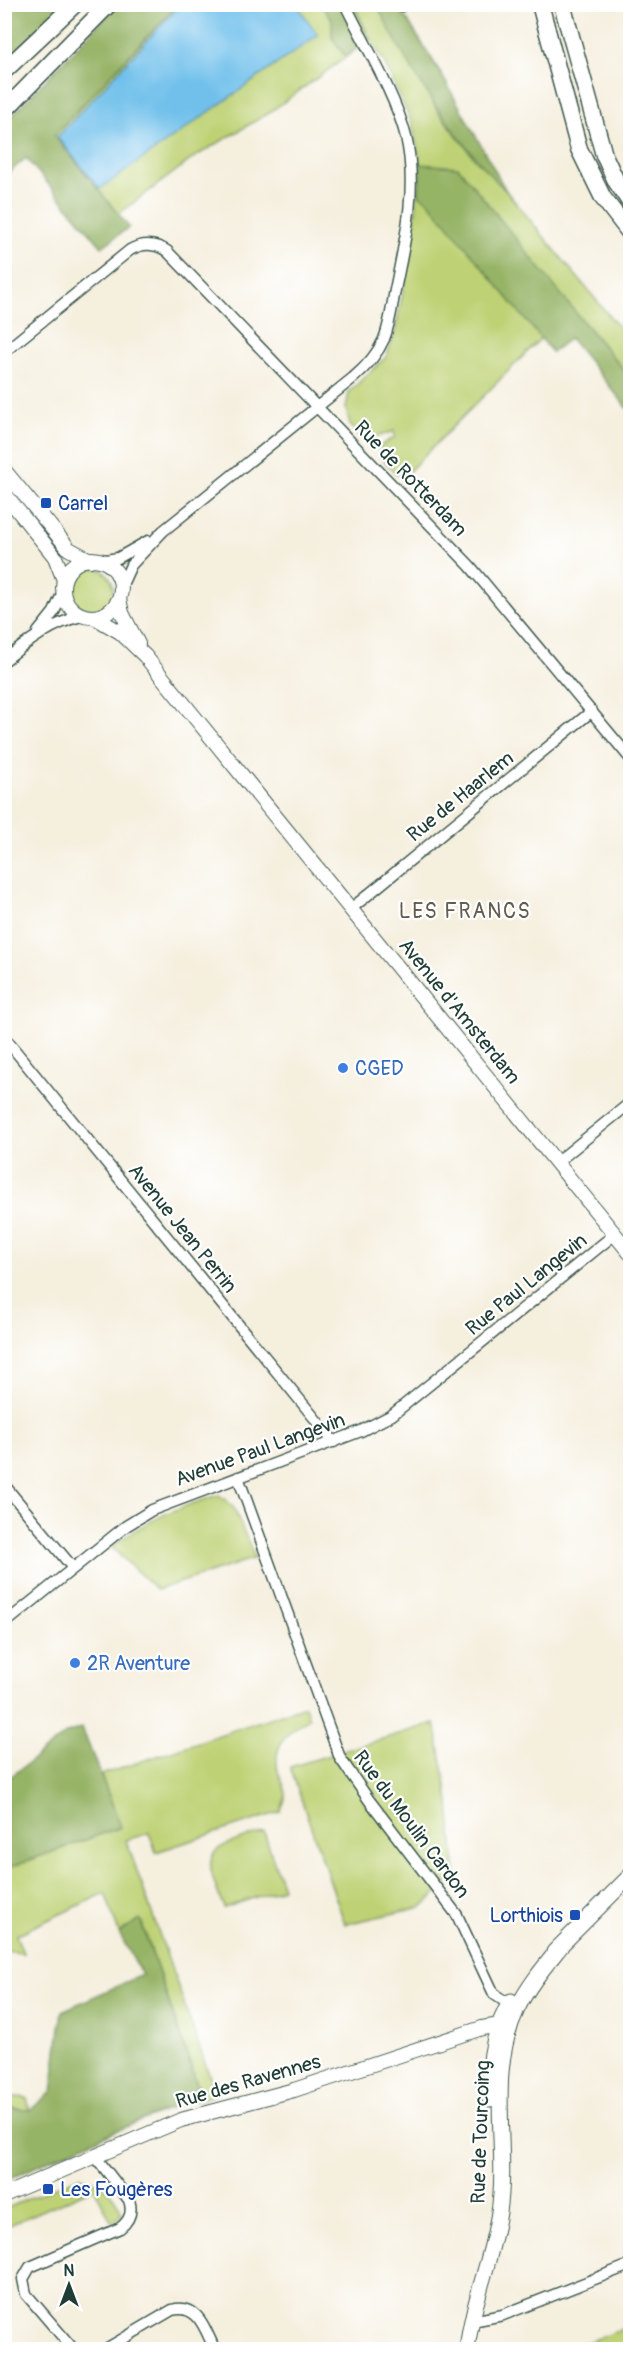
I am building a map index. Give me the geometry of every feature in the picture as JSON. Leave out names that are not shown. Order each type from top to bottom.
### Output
[{"type":"main road","points":[[4,71],[75,4]]},
{"type":"main road","points":[[4,111],[109,4]]},
{"type":"main road","points":[[540,4],[582,156],[603,198],[630,233]]},
{"type":"main road","points":[[562,4],[604,156],[630,202]]},
{"type":"main road","name":"Rue de Tourcoing","points":[[467,2349],[495,2228],[501,2184],[500,2072],[504,2027],[531,1972],[561,1946],[630,1876]]},
{"type":"street","points":[[4,661],[31,639],[59,623],[108,612],[120,593],[131,565],[163,531],[365,367],[385,337],[400,268],[410,198],[410,160],[402,124],[345,4]]},
{"type":"street","name":"Rue de Rotterdam","points":[[4,352],[130,250],[145,245],[155,245],[167,251],[476,573],[630,758]]},
{"type":"street","points":[[4,470],[69,549],[115,571],[120,593]]},
{"type":"street","points":[[4,494],[55,557],[69,606],[88,616]]},
{"type":"street","points":[[31,639],[54,612],[75,565],[122,556],[163,531]]},
{"type":"street","name":"Avenue d'Amsterdam","points":[[120,593],[122,613],[145,656]]},
{"type":"street","name":"Avenue d'Amsterdam","points":[[88,616],[120,632],[145,656],[630,1253]]},
{"type":"street","name":"Rue de Haarlem","points":[[352,908],[592,711]]},
{"type":"street","name":"Avenue Jean Perrin","points":[[4,1037],[334,1442]]},
{"type":"street","points":[[557,1162],[630,1103]]},
{"type":"street","name":"Rue Paul Langevin","points":[[459,1362],[615,1234]]},
{"type":"street","name":"Avenue Paul Langevin","points":[[4,1624],[126,1526],[143,1515],[171,1502],[372,1426],[392,1415],[459,1362]]},
{"type":"street","name":"Rue du Moulin Cardon","points":[[238,1477],[340,1758],[359,1788],[457,1915],[494,1994],[513,2006]]},
{"type":"street","points":[[4,1485],[73,1569]]},
{"type":"street","name":"Rue des Ravennes","points":[[4,2195],[166,2126],[198,2115],[294,2091],[464,2033],[485,2027],[504,2027]]},
{"type":"street","points":[[74,2349],[26,2294],[23,2279],[30,2267],[127,2223],[132,2207],[129,2200],[95,2156]]},
{"type":"street","points":[[472,2321],[503,2315],[630,2265]]},
{"type":"street","points":[[104,2349],[172,2310],[181,2308],[195,2312],[215,2349]]},
{"type":"green space","points":[[5,5],[64,5],[5,62]]},
{"type":"green space","points":[[117,5],[177,5],[54,135],[129,227],[102,247],[26,158],[5,176],[5,123]]},
{"type":"green space","points":[[177,5],[321,5],[332,19],[332,38],[346,57],[267,114],[196,156],[117,215],[54,135]]},
{"type":"green space","points":[[321,5],[354,5],[370,39],[346,57],[332,38],[332,19]]},
{"type":"green space","points":[[354,5],[377,5],[437,110],[475,159],[507,192],[630,341],[630,411],[570,338],[552,352],[541,338],[408,472],[396,475],[380,456],[379,447],[395,437],[394,431],[371,439],[361,437],[350,425],[346,408],[349,392],[386,357],[394,336],[411,253],[421,166],[412,123]]},
{"type":"green space","points":[[377,5],[395,5],[408,21],[440,72],[507,192],[487,171],[434,104],[404,56]]},
{"type":"green space","points":[[420,164],[458,167],[630,377],[630,411],[570,338],[552,352],[429,202],[419,195]]},
{"type":"green space","points":[[92,568],[100,569],[107,574],[112,581],[112,597],[107,604],[100,609],[92,610],[84,609],[77,604],[72,597],[71,589],[72,581],[77,574],[84,569]]},
{"type":"green space","points":[[219,1495],[233,1506],[255,1558],[157,1590],[111,1547],[163,1515]]},
{"type":"green space","points":[[305,1706],[309,1718],[283,1739],[277,1753],[278,1771],[286,1794],[280,1812],[156,1852],[149,1833],[126,1840],[216,2094],[202,2099],[141,1920],[119,1933],[105,1893],[16,1935],[23,1953],[5,1951],[5,1869],[121,1827],[101,1775]]},
{"type":"green space","points":[[435,1723],[449,1802],[456,1875],[422,1907],[345,1924],[290,1767]]},
{"type":"green space","points":[[82,1728],[121,1827],[5,1869],[5,1781],[67,1733]]},
{"type":"green space","points":[[264,1832],[283,1888],[224,1908],[212,1873],[213,1854],[230,1843]]},
{"type":"green space","points":[[140,1919],[202,2099],[189,2101],[82,2145],[5,2181],[5,2109],[30,2110],[52,2092],[62,2011],[142,1975],[119,1933]]},
{"type":"green space","points":[[5,2096],[27,2098],[30,2110],[5,2109]]},
{"type":"green space","points":[[78,2177],[94,2181],[106,2189],[122,2214],[112,2223],[94,2188],[5,2227],[5,2209]]},
{"type":"green space","points":[[630,2326],[630,2349],[579,2349],[577,2346]]},
{"type":"water","points":[[181,4],[297,5],[318,35],[100,189],[57,137]]},
{"type":"place","name":"Carrel","points":[[46,503]]},
{"type":"place","name":"CGED","points":[[343,1068]]},
{"type":"place","name":"2R Aventure","points":[[75,1663]]},
{"type":"place","name":"Lorthiois","points":[[575,1915]]},
{"type":"place","name":"Les Fougères","points":[[48,2189]]},
{"type":"district","name":"LES FRANCS","points":[[465,911]]}]
